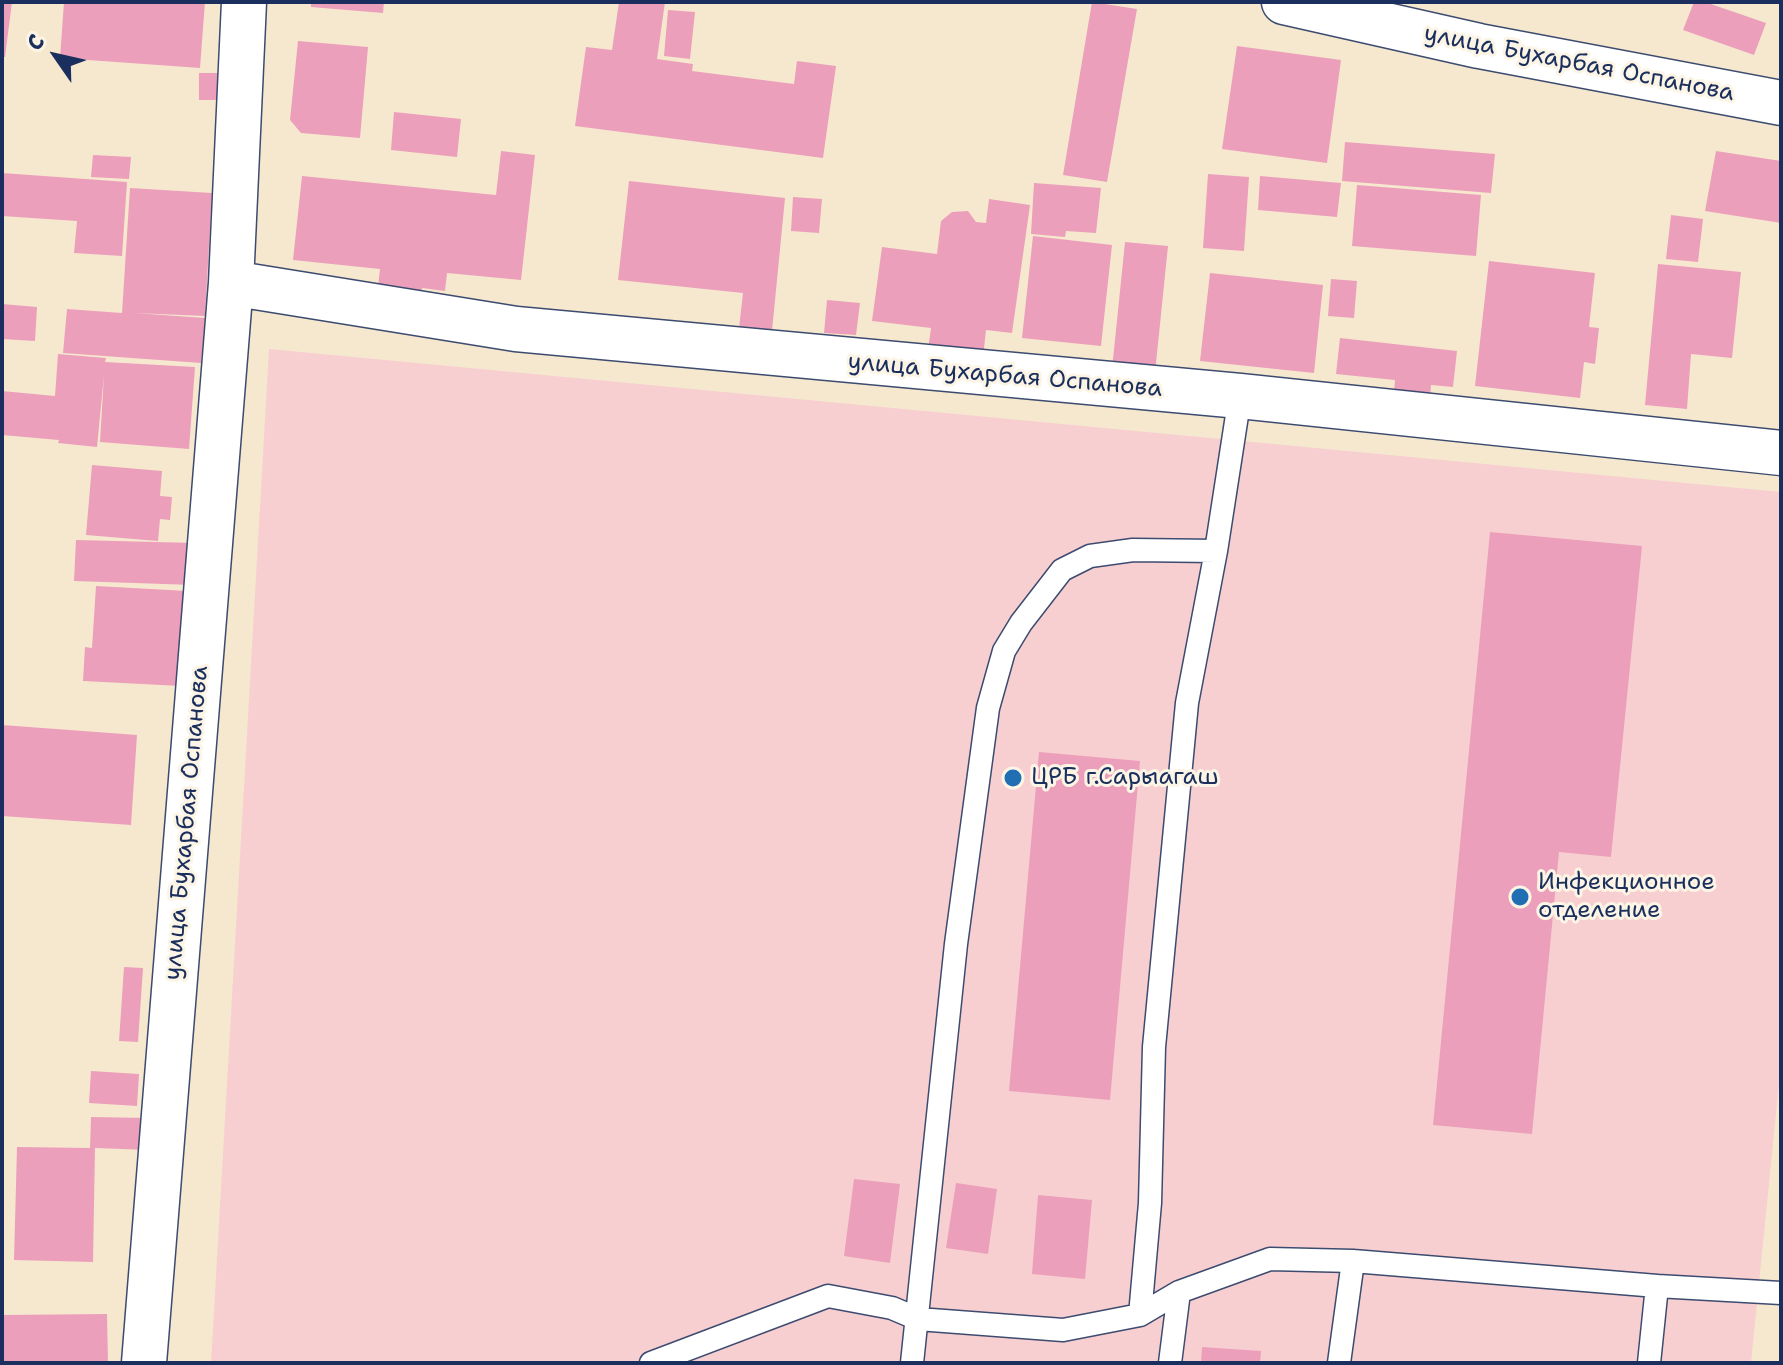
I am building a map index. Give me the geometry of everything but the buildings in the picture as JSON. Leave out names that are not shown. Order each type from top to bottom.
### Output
[{"type":"street","name":"улица Бухарбая Оспанова","points":[[144,1363],[231,283],[244,2]]},
{"type":"street","name":"улица Бухарбая Оспанова","points":[[1284,2],[1479,46],[1781,103]]},
{"type":"street","name":"улица Бухарбая Оспанова","points":[[231,283],[516,329],[1240,396],[1781,453]]},
{"type":"lane","points":[[1140,1315],[1150,1203],[1154,1047],[1185,718],[1216,551],[1240,396]]},
{"type":"lane","points":[[912,1363],[956,944],[988,708],[1004,651],[1021,623],[1062,570],[1090,556],[1133,550],[1216,551]]},
{"type":"lane","points":[[651,1363],[828,1296],[892,1308],[918,1319],[1063,1330],[1140,1315],[1179,1292],[1270,1259],[1353,1261],[1781,1293]]},
{"type":"lane","points":[[1339,1363],[1353,1261]]},
{"type":"lane","points":[[1649,1363],[1657,1286]]},
{"type":"lane","points":[[1170,1363],[1179,1292]]},
{"type":"shaded area","name":"ЦРБ г.Сарыагаш","points":[[269,349],[1781,492],[1781,1064],[1751,1363],[211,1363]]},
{"type":"place","name":"ЦРБ г.Сарыагаш","points":[[1013,778]]},
{"type":"place","name":"Инфекционное отделение","points":[[1520,897]]}]
